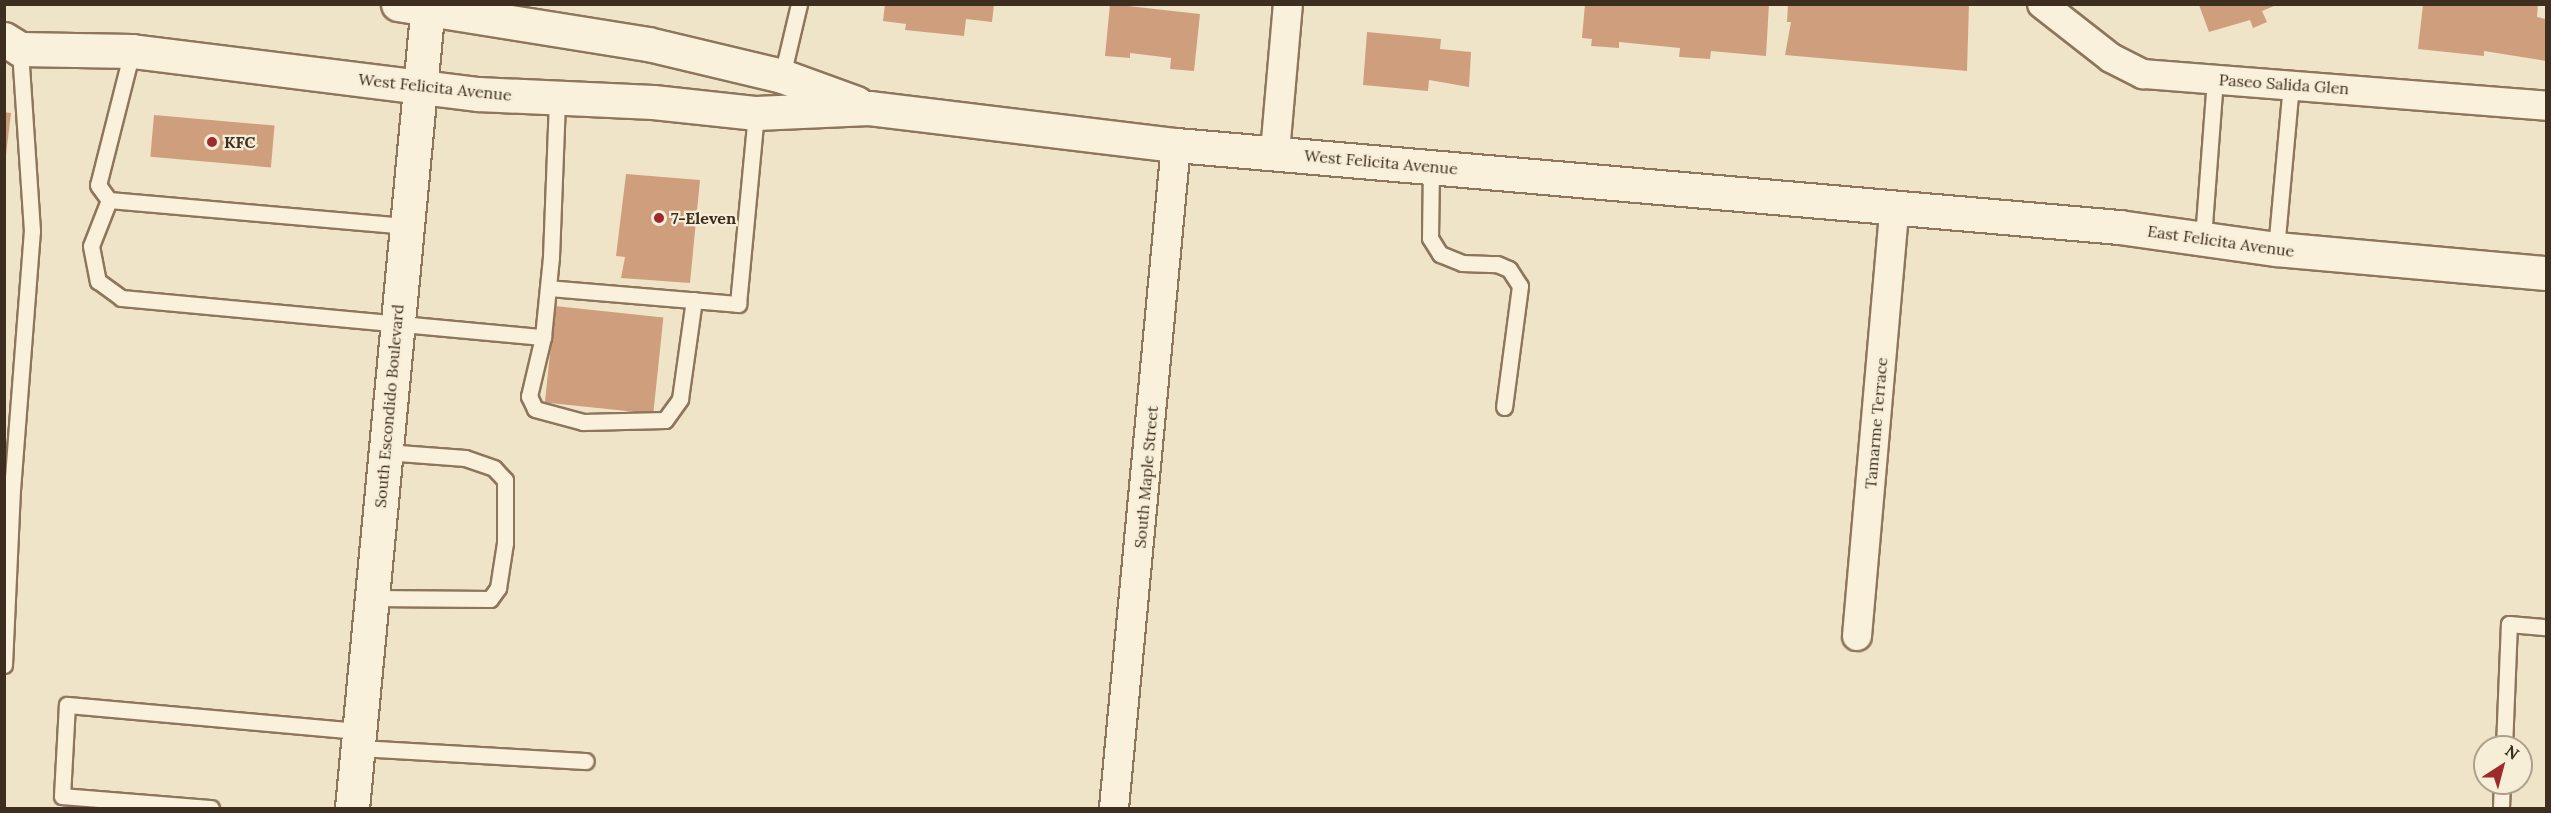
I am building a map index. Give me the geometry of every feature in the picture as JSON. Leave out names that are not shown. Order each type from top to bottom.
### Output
[{"type":"main road","name":"West Felicita Avenue","points":[[418,5],[648,44],[782,76],[868,108]]},
{"type":"main road","name":"South Escondido Boulevard","points":[[352,808],[405,226],[422,86],[418,5]]},
{"type":"main road","name":"West Felicita Avenue","points":[[12,44],[132,51],[422,86],[756,113],[868,108],[1176,145],[1275,152],[1894,210]]},
{"type":"main road","name":"East Felicita Avenue","points":[[1894,210],[2119,227],[2276,249],[2547,273]]},
{"type":"street","points":[[1275,152],[1288,4]]},
{"type":"street","name":"Paseo Salida Glen","points":[[2042,4],[2111,58],[2143,74],[2547,106]]},
{"type":"street","name":"South Maple Street","points":[[1114,808],[1176,145]]},
{"type":"street","name":"Tamarme Terrace","points":[[1857,636],[1894,210]]},
{"type":"lane","points":[[782,76],[799,4]]},
{"type":"lane","points":[[4,665],[12,490],[32,231],[12,44]]},
{"type":"lane","points":[[132,51],[98,185],[109,200],[405,226]]},
{"type":"lane","points":[[2203,238],[2215,79]]},
{"type":"lane","points":[[2276,249],[2291,84]]},
{"type":"lane","points":[[557,98],[548,288],[543,337],[529,396],[535,410],[583,422],[665,420],[680,399],[694,300]]},
{"type":"lane","points":[[548,288],[738,304],[756,113]]},
{"type":"lane","points":[[1431,167],[1430,238],[1440,254],[1462,263],[1497,264],[1509,269],[1520,286],[1504,407]]},
{"type":"lane","points":[[109,200],[91,246],[98,281],[121,298],[543,337]]},
{"type":"lane","points":[[372,598],[490,599],[498,588],[505,543],[505,480],[494,468],[465,458],[385,452]]},
{"type":"lane","points":[[2505,735],[2510,624],[2547,627]]},
{"type":"lane","points":[[211,808],[62,796],[67,705],[359,739],[586,761]]},
{"type":"building","points":[[885,4],[994,4],[992,22],[966,19],[964,36],[905,30],[906,24],[883,21]]},
{"type":"building","points":[[1110,4],[1200,14],[1194,71],[1170,69],[1171,58],[1130,53],[1130,58],[1105,56]]},
{"type":"building","points":[[1585,4],[1769,4],[1766,56],[1711,51],[1710,59],[1679,57],[1680,48],[1619,42],[1619,48],[1591,46],[1592,39],[1582,38]]},
{"type":"building","points":[[1788,4],[1969,4],[1967,71],[1785,55],[1791,22],[1787,22]]},
{"type":"building","points":[[2423,4],[2538,4],[2537,17],[2546,19],[2546,61],[2484,51],[2484,56],[2418,49]]},
{"type":"building","points":[[2199,5],[2274,6],[2262,11],[2267,22],[2253,28],[2250,20],[2209,32]]},
{"type":"building","points":[[1367,32],[1441,39],[1440,49],[1471,52],[1469,87],[1429,80],[1428,91],[1363,85]]},
{"type":"building","points":[[4,112],[11,113],[6,155],[4,155]]},
{"type":"building","name":"KFC","points":[[154,115],[275,126],[271,167],[150,157]]},
{"type":"building","name":"7-Eleven","points":[[626,174],[700,180],[690,283],[621,278],[625,257],[616,256]]},
{"type":"building","points":[[555,306],[663,317],[653,414],[545,402]]},
{"type":"place","name":"KFC","points":[[212,142]]},
{"type":"place","name":"7-Eleven","points":[[659,218]]}]
